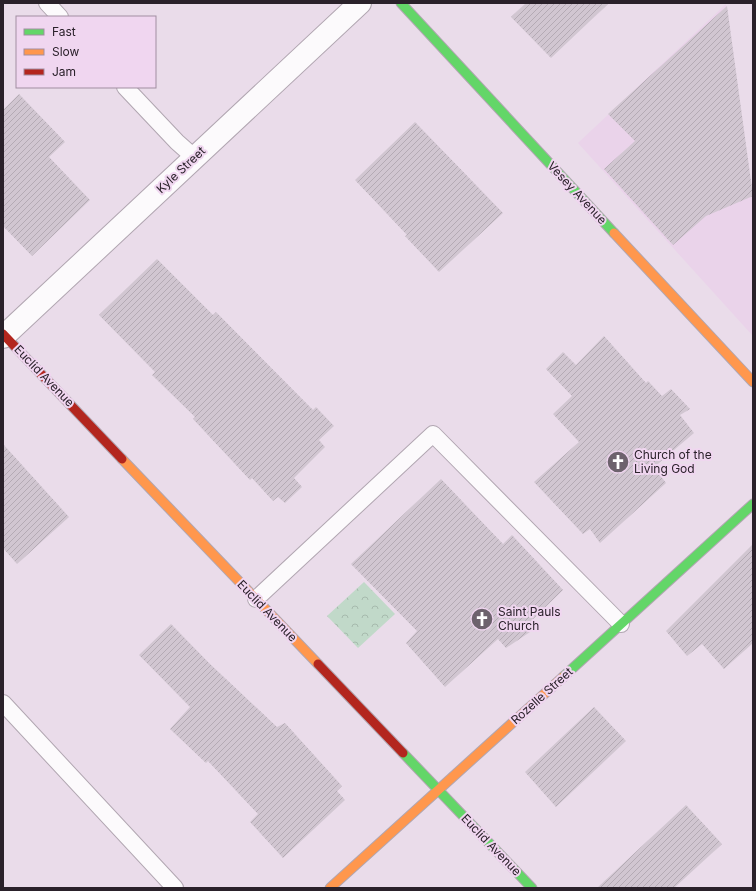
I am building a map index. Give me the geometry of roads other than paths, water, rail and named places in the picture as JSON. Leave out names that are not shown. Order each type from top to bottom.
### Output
[{"type":"street","name":"Kyle Street","points":[[4,335],[360,3]]},
{"type":"street","name":"Vesey Avenue","points":[[401,3],[753,382]]},
{"type":"street","name":"Euclid Avenue","points":[[4,335],[532,888]]},
{"type":"street","name":"Rozelle Street","points":[[330,888],[753,504]]},
{"type":"lane","points":[[47,3],[59,16]]},
{"type":"lane","points":[[127,88],[177,142],[195,158]]},
{"type":"lane","points":[[256,599],[432,434],[621,624]]},
{"type":"lane","points":[[3,703],[175,888]]},
{"type":"place","name":"Church of the Living God","points":[[618,462]]},
{"type":"place","name":"Saint Pauls Church","points":[[482,619]]}]
